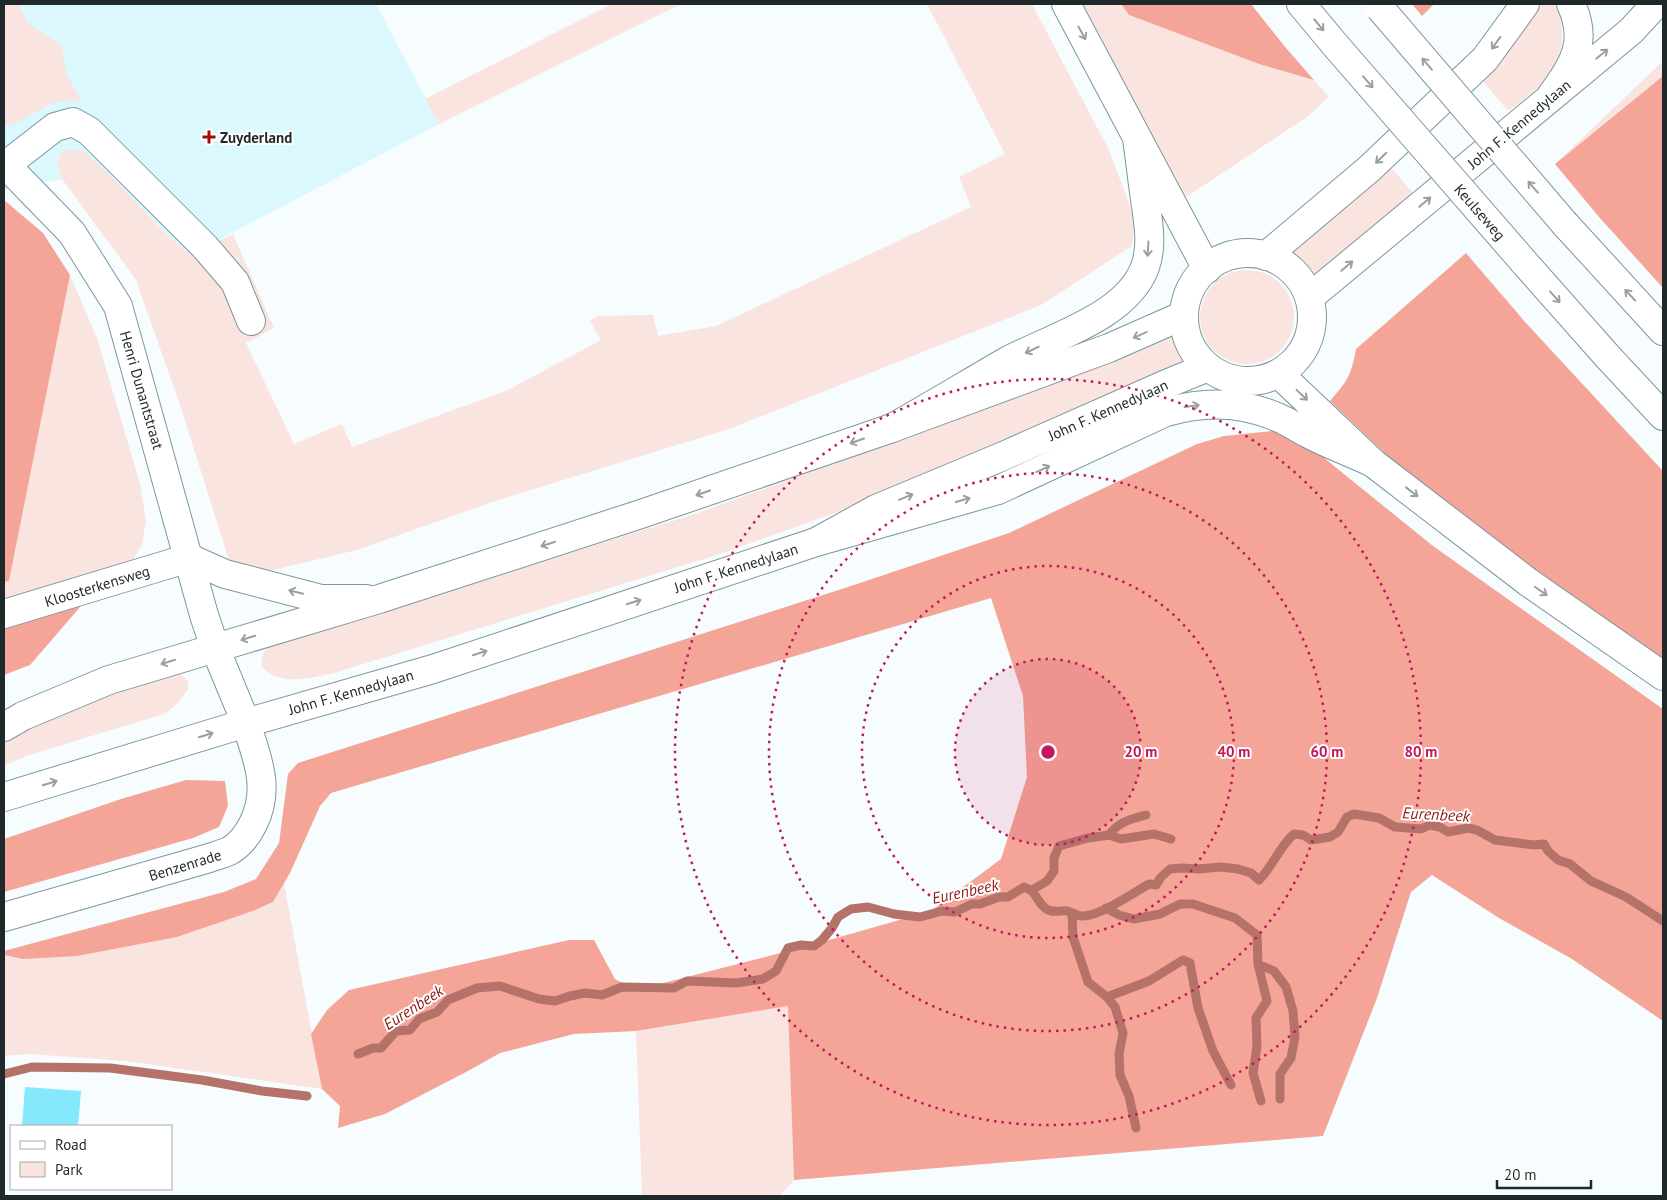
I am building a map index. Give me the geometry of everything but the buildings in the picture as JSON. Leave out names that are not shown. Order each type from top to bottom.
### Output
[{"type":"main road","points":[[1066,4],[1207,269]]},
{"type":"main road","name":"Keulseweg","points":[[1301,4],[1523,261],[1663,416]]},
{"type":"main road","points":[[1266,256],[1369,169],[1485,59],[1525,4]]},
{"type":"main road","points":[[1551,96],[1569,71],[1577,54],[1578,30],[1576,18],[1570,4]]},
{"type":"main road","name":"John F. Kennedylaan","points":[[1310,297],[1631,31],[1656,4]]},
{"type":"main road","points":[[1378,6],[1565,224],[1663,331]]},
{"type":"main road","name":"Henri Dunantstraat","points":[[215,648],[204,615],[118,306],[72,233],[5,164],[55,127],[73,122],[90,131],[205,247],[235,282],[251,321]]},
{"type":"main road","points":[[892,428],[1009,360],[1100,316],[1122,300],[1139,282],[1149,254],[1149,229],[1137,139]]},
{"type":"main road","points":[[1238,254],[1266,256],[1286,266],[1299,278],[1310,297],[1312,311],[1308,343],[1295,361],[1279,374],[1260,380],[1240,381],[1221,376],[1198,358],[1190,344],[1185,328],[1184,315],[1189,293],[1196,280],[1218,261],[1238,254]]},
{"type":"main road","points":[[4,727],[23,716],[109,680],[379,599],[638,516],[892,428],[1109,348],[1184,315]]},
{"type":"main road","name":"John F. Kennedylaan","points":[[4,797],[246,723],[433,669],[816,542],[876,509],[1208,367]]},
{"type":"main road","points":[[1279,374],[1373,463],[1528,582],[1663,676]]},
{"type":"main road","points":[[816,542],[998,490],[1166,412],[1206,404],[1247,406],[1280,418],[1309,434],[1373,463]]},
{"type":"main road","points":[[189,558],[224,574],[321,599],[379,599]]},
{"type":"main road","name":"Kloosterkensweg","points":[[4,614],[189,558]]},
{"type":"main road","points":[[215,648],[246,723]]},
{"type":"main road","name":"Benzenrade","points":[[4,917],[206,859],[230,850],[244,840],[258,815],[262,801],[260,769],[246,723]]},
{"type":"shaded area","name":"Zuyderland","points":[[4,4],[376,4],[439,124],[190,255],[162,230],[114,179],[57,164],[62,179],[4,190]]},
{"type":"shaded area","points":[[1121,4],[1251,4],[1314,80],[1259,64],[1129,15]]},
{"type":"shaded area","points":[[1412,4],[1434,4],[1422,16]]},
{"type":"shaded area","points":[[1663,76],[1663,288],[1599,217],[1555,164]]},
{"type":"shaded area","points":[[4,200],[43,233],[70,275],[9,581],[4,582]]},
{"type":"shaded area","points":[[1466,253],[1526,323],[1663,471],[1663,668],[1543,581],[1395,463],[1330,401],[1348,377],[1356,349]]},
{"type":"shaded area","points":[[1283,430],[1318,453],[1433,546],[1663,709],[1663,1021],[1572,959],[1499,918],[1432,875],[1411,892],[1377,998],[1323,1136],[794,1180],[788,1006],[636,1031],[574,1034],[500,1053],[385,1114],[338,1128],[340,1106],[322,1089],[311,1034],[327,1010],[349,990],[569,940],[594,940],[615,979],[636,990],[808,946],[931,911],[1001,859],[1027,777],[1023,696],[991,598],[331,793],[320,806],[290,873],[273,902],[253,911],[177,937],[77,956],[23,959],[4,955],[4,951],[224,892],[256,879],[279,843],[288,774],[298,763],[848,587],[1009,533],[1197,444],[1224,436]]},
{"type":"shaded area","points":[[106,577],[30,665],[4,675],[4,603]]},
{"type":"shaded area","points":[[186,780],[225,781],[228,806],[219,827],[193,838],[4,892],[4,839],[121,799]]},
{"type":"green space","points":[[4,4],[18,4],[28,23],[62,46],[66,73],[81,100],[55,102],[12,125],[4,124]]},
{"type":"green space","points":[[612,4],[681,4],[439,124],[425,99]]},
{"type":"green space","points":[[927,4],[1032,4],[1109,150],[1135,219],[1132,246],[1041,305],[729,429],[495,501],[357,550],[235,579],[181,408],[136,280],[62,179],[57,164],[61,153],[69,150],[83,151],[114,179],[162,230],[190,255],[233,234],[274,328],[246,343],[294,444],[342,424],[352,447],[508,390],[601,340],[590,321],[598,316],[653,315],[658,336],[716,326],[971,207],[959,177],[1005,154]]},
{"type":"green space","points":[[1076,4],[1121,4],[1129,15],[1259,64],[1314,80],[1329,97],[1307,117],[1183,199]]},
{"type":"green space","points":[[1538,4],[1557,4],[1562,33],[1558,62],[1548,79],[1508,111],[1480,78]]},
{"type":"green space","points":[[1663,61],[1663,76],[1555,164]]},
{"type":"green space","points":[[1389,165],[1415,195],[1312,279],[1300,262],[1286,252]]},
{"type":"green space","points":[[1238,270],[1256,270],[1281,283],[1291,299],[1294,317],[1291,335],[1281,351],[1256,364],[1238,364],[1213,351],[1200,326],[1200,308],[1213,283]]},
{"type":"green space","points":[[70,275],[97,338],[140,484],[146,520],[142,545],[132,562],[4,603],[4,582],[9,581]]},
{"type":"green space","points":[[1173,332],[1188,361],[913,485],[720,554],[334,673],[305,679],[285,679],[276,677],[261,665],[264,653],[272,645],[692,515],[853,457]]},
{"type":"green space","points":[[173,674],[181,674],[188,681],[188,690],[174,707],[164,714],[26,756],[4,766],[4,742],[79,706]]},
{"type":"green space","points":[[284,883],[322,1089],[126,1061],[29,1054],[4,1056],[4,955],[23,959],[177,937],[253,911],[273,902]]},
{"type":"green space","points":[[789,1005],[794,1180],[779,1196],[642,1196],[636,1031]]},
{"type":"waterway","name":"Eurenbeek","points":[[358,1054],[373,1048],[381,1048],[396,1031],[410,1030],[419,1019],[437,1012],[448,1000],[477,988],[500,986],[539,999],[555,1001],[585,993],[602,995],[622,987],[674,988],[687,981],[736,983],[763,979],[776,971],[788,948],[801,945],[814,946],[832,928],[838,917],[851,909],[868,907],[894,914],[920,917],[942,911],[955,912],[972,904],[980,904],[999,897],[1008,897],[1024,887],[1032,891],[1048,910],[1067,911],[1082,916],[1106,909],[1149,884],[1156,885],[1161,877],[1170,869],[1220,867],[1238,869],[1251,873],[1259,880],[1294,834],[1303,835],[1311,840],[1330,837],[1338,832],[1347,817],[1354,814],[1379,818],[1395,827],[1421,829],[1430,825],[1440,827],[1448,832],[1468,828],[1477,830],[1495,840],[1534,845],[1544,844],[1548,851],[1558,860],[1570,864],[1591,881],[1626,897],[1663,921]]},
{"type":"waterway","points":[[1032,890],[1047,881],[1054,871],[1054,858],[1059,846],[1088,838],[1109,835],[1121,824],[1146,815]]},
{"type":"waterway","points":[[1109,835],[1121,839],[1154,834],[1171,839]]},
{"type":"waterway","points":[[1106,908],[1119,915],[1134,919],[1160,914],[1180,904],[1193,904],[1235,918],[1257,935],[1258,964],[1267,1001],[1256,1018],[1257,1046],[1253,1073],[1261,1101]]},
{"type":"waterway","points":[[1072,913],[1073,937],[1088,982],[1107,997],[1115,1007],[1123,1033],[1119,1054],[1120,1075],[1129,1096],[1136,1128]]},
{"type":"waterway","points":[[1107,997],[1149,981],[1183,960],[1190,963],[1198,1008],[1213,1051],[1231,1085]]},
{"type":"waterway","points":[[1258,964],[1274,971],[1286,987],[1293,1011],[1295,1037],[1291,1058],[1280,1074],[1280,1099]]},
{"type":"waterway","name":"Eurenbeek","points":[[4,1074],[32,1067],[110,1068],[307,1096]]},
{"type":"place","name":"Zuyderland","points":[[209,137]]}]
